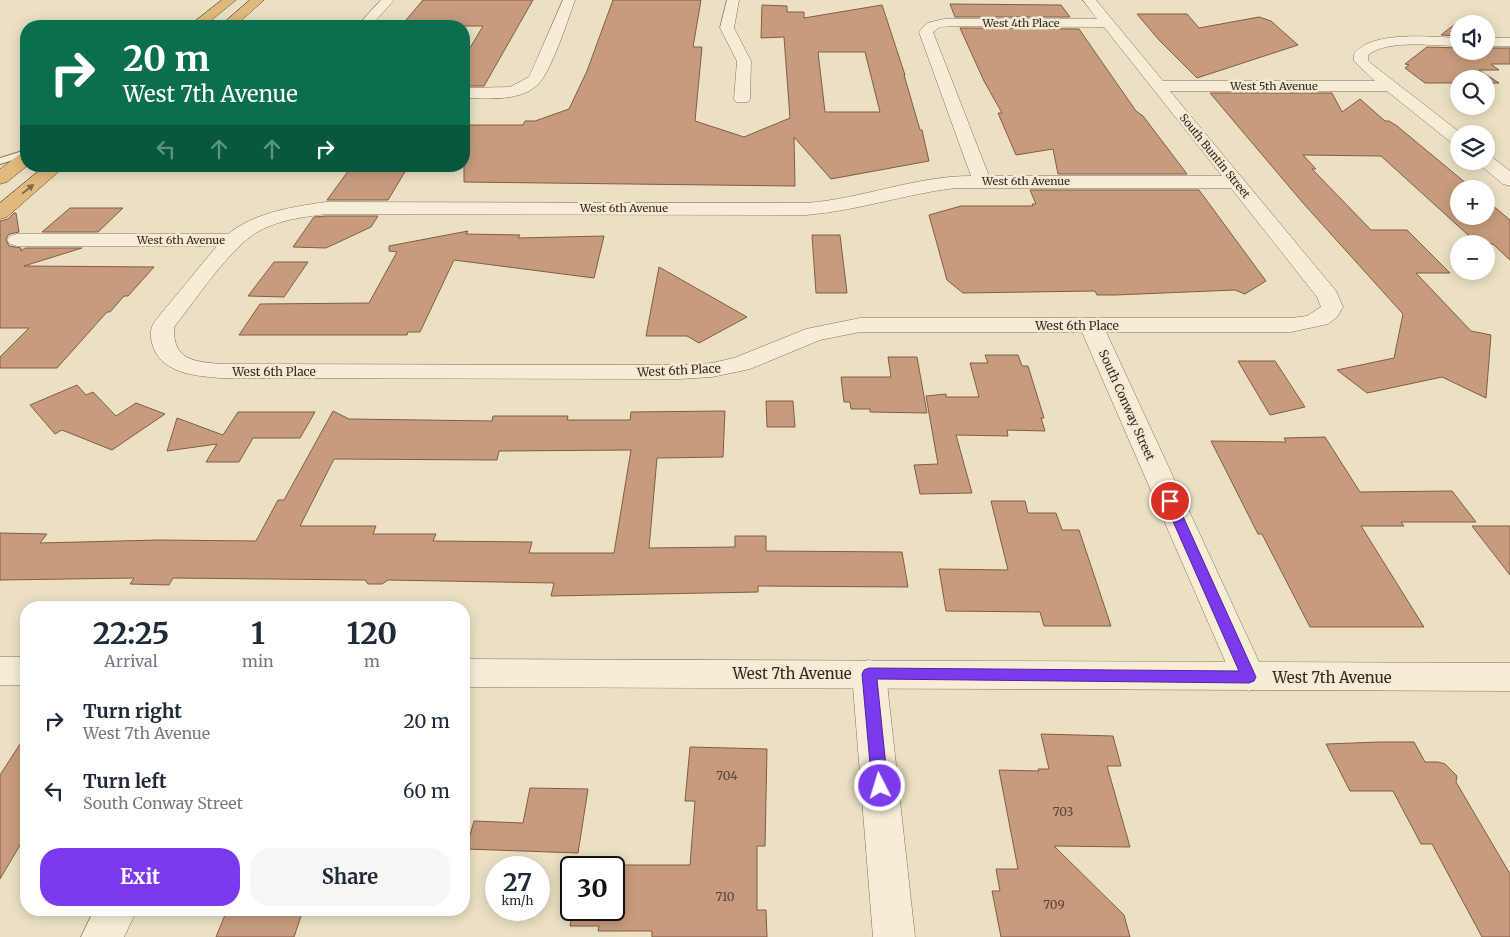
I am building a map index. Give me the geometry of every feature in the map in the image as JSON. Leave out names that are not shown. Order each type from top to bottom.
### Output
[{"type":"highway","points":[[204,20],[230,0]]},
{"type":"highway","points":[[233,20],[258,0]]},
{"type":"highway","points":[[0,178],[20,163]]},
{"type":"highway","points":[[0,213],[49,172]]},
{"type":"street","points":[[370,20],[388,0]]},
{"type":"street","points":[[470,93],[497,93],[522,89],[536,79],[569,0]]},
{"type":"street","points":[[733,0],[727,28],[744,61],[742,98]]},
{"type":"street","name":"South Buntin Street","points":[[1088,0],[1328,296],[1332,307],[1327,316]]},
{"type":"street","name":"West 4th Place","points":[[982,181],[926,32],[928,28],[934,24],[957,22],[1107,23]]},
{"type":"street","points":[[1450,42],[1394,42],[1368,48],[1361,54],[1361,61],[1368,68],[1450,133]]},
{"type":"street","points":[[1495,42],[1510,42]]},
{"type":"street","name":"West 5th Avenue","points":[[1158,86],[1390,86]]},
{"type":"street","points":[[1495,168],[1510,180]]},
{"type":"street","name":"West 6th Avenue","points":[[17,240],[234,240],[254,225],[270,219],[326,208],[806,209],[828,208],[869,201],[934,184],[982,181],[1236,182]]},
{"type":"street","name":"West 6th Place","points":[[234,240],[162,326],[162,347],[170,357],[183,364],[199,369],[220,371],[679,372],[712,370],[741,364],[814,334],[860,325],[1291,325],[1312,322],[1327,316]]},
{"type":"street","name":"South Conway Street","points":[[1091,325],[1249,677]]},
{"type":"street","points":[[0,671],[20,671]]},
{"type":"street","name":"West 7th Avenue","points":[[470,672],[1508,680]]},
{"type":"street","points":[[869,674],[894,937]]},
{"type":"street","points":[[102,937],[113,916]]},
{"type":"lane","points":[[0,161],[20,155]]},
{"type":"building","points":[[423,0],[533,0],[484,86],[470,86],[470,48],[483,26],[470,26],[470,20],[406,20]]},
{"type":"building","points":[[613,0],[701,0],[693,47],[702,47],[695,121],[744,137],[790,118],[784,37],[761,38],[762,5],[787,6],[787,12],[804,12],[804,18],[882,5],[905,75],[920,130],[922,130],[929,161],[831,179],[794,137],[795,186],[464,182],[464,172],[470,172],[470,125],[523,125],[525,121],[535,121],[569,109],[587,71]],"holes":[[[818,52],[865,52],[880,112],[825,112]]]},
{"type":"building","points":[[950,4],[1061,5],[1070,17],[955,17]]},
{"type":"building","points":[[1137,14],[1187,14],[1199,28],[1259,17],[1271,21],[1298,45],[1197,78],[1159,40]]},
{"type":"building","points":[[960,28],[1079,29],[1136,111],[1143,116],[1187,174],[1058,174],[1053,149],[1016,155],[998,113],[1002,113],[984,81]]},
{"type":"building","points":[[1450,28],[1450,36],[1441,35]]},
{"type":"building","points":[[1427,47],[1450,48],[1450,60],[1495,60],[1495,48],[1510,48],[1510,64],[1491,64],[1499,70],[1450,70],[1450,83],[1425,83],[1405,68],[1409,65],[1405,64]]},
{"type":"building","points":[[1210,93],[1332,93],[1342,112],[1360,99],[1385,121],[1389,121],[1397,126],[1462,180],[1450,180],[1450,219],[1381,156],[1303,155],[1316,169],[1312,169],[1371,230],[1407,230],[1450,273],[1416,273],[1471,331],[1491,335],[1486,398],[1442,377],[1367,393],[1337,370],[1394,358],[1403,314],[1303,203]]},
{"type":"building","points":[[348,172],[405,172],[388,200],[327,200]]},
{"type":"building","points":[[1030,190],[1199,190],[1266,281],[1245,294],[1235,290],[1115,295],[1097,295],[1095,291],[963,293],[947,280],[929,215],[961,206],[1033,206],[1032,204],[1036,204]]},
{"type":"building","points":[[70,208],[123,208],[98,232],[42,232]]},
{"type":"building","points":[[1495,208],[1510,220],[1510,260],[1495,246],[1495,235],[1468,235],[1457,225],[1495,225]]},
{"type":"building","points":[[16,213],[19,232],[9,234],[6,239],[9,246],[21,248],[21,251],[25,248],[82,248],[24,266],[154,267],[128,296],[124,296],[110,312],[107,312],[57,368],[0,368],[0,357],[29,328],[0,328],[0,221],[8,219]]},
{"type":"building","points":[[378,216],[371,227],[326,248],[293,247],[314,217]]},
{"type":"building","points":[[468,231],[466,234],[520,235],[518,238],[604,236],[594,278],[454,260],[420,332],[408,332],[407,335],[239,335],[260,304],[369,303],[397,252],[389,251],[389,246]]},
{"type":"building","points":[[812,235],[840,235],[847,293],[816,293]]},
{"type":"building","points":[[274,262],[308,262],[284,297],[248,296]]},
{"type":"building","points":[[659,267],[747,317],[699,343],[687,336],[646,336]]},
{"type":"building","points":[[985,355],[1018,355],[1022,366],[1028,366],[1044,418],[1041,418],[1045,431],[1007,430],[1008,436],[956,435],[972,493],[920,494],[914,465],[938,464],[926,396],[946,394],[946,397],[979,397],[970,363],[988,363]]},
{"type":"building","points":[[888,357],[917,357],[927,413],[870,412],[870,409],[851,409],[850,402],[844,402],[841,377],[891,377]]},
{"type":"building","points":[[1238,361],[1275,361],[1305,407],[1270,415]]},
{"type":"building","points":[[77,385],[86,395],[93,392],[116,416],[136,403],[165,414],[112,450],[62,430],[55,434],[30,405]]},
{"type":"building","points":[[766,401],[793,401],[795,427],[767,427]]},
{"type":"building","points":[[333,411],[349,419],[492,421],[493,416],[568,416],[567,420],[630,420],[631,412],[725,411],[723,457],[657,458],[649,548],[735,547],[735,536],[766,536],[766,551],[902,552],[908,587],[758,586],[758,592],[551,596],[554,583],[388,580],[382,584],[368,584],[365,580],[173,578],[169,585],[130,584],[134,578],[0,580],[0,533],[47,534],[40,543],[159,540],[256,541],[278,500],[284,500]],"holes":[[[631,450],[614,553],[529,553],[532,542],[433,541],[436,534],[373,534],[376,526],[300,526],[334,459],[497,460],[499,451]]]},
{"type":"building","points":[[238,412],[315,412],[300,438],[253,438],[239,462],[206,462],[217,444],[167,451],[177,418],[223,435]]},
{"type":"building","points":[[1325,437],[1360,492],[1452,491],[1476,522],[1401,522],[1404,526],[1361,526],[1424,627],[1310,627],[1262,534],[1258,534],[1211,441],[1286,442],[1284,438]]},
{"type":"building","points":[[991,501],[1025,501],[1028,513],[1056,513],[1062,530],[1079,530],[1111,626],[1044,626],[1040,612],[946,611],[939,569],[1008,570]]},
{"type":"building","points":[[1472,526],[1510,526],[1510,575]]},
{"type":"building","points":[[1041,734],[1113,736],[1121,766],[1107,766],[1130,847],[1054,846],[1124,915],[1130,937],[1001,937],[992,891],[1000,891],[996,869],[1018,869],[999,770],[1039,771],[1038,769],[1049,769]]},
{"type":"building","points":[[1414,742],[1425,762],[1445,764],[1457,776],[1456,782],[1510,874],[1510,937],[1482,937],[1432,844],[1421,844],[1393,791],[1350,791],[1326,744]]},
{"type":"building","points":[[20,744],[20,845],[0,879],[0,775]]},
{"type":"building","points":[[690,747],[767,749],[765,846],[757,846],[757,910],[766,910],[767,937],[652,937],[652,931],[598,931],[599,926],[570,926],[571,921],[625,921],[625,865],[690,865],[695,801],[685,801]]},
{"type":"building","points":[[530,788],[588,789],[578,853],[470,849],[470,835],[474,821],[523,823]]},
{"type":"building","points":[[225,916],[301,916],[294,937],[216,937]]},
{"type":"route","points":[[880,786],[869,674],[1249,677],[1170,501]]}]
